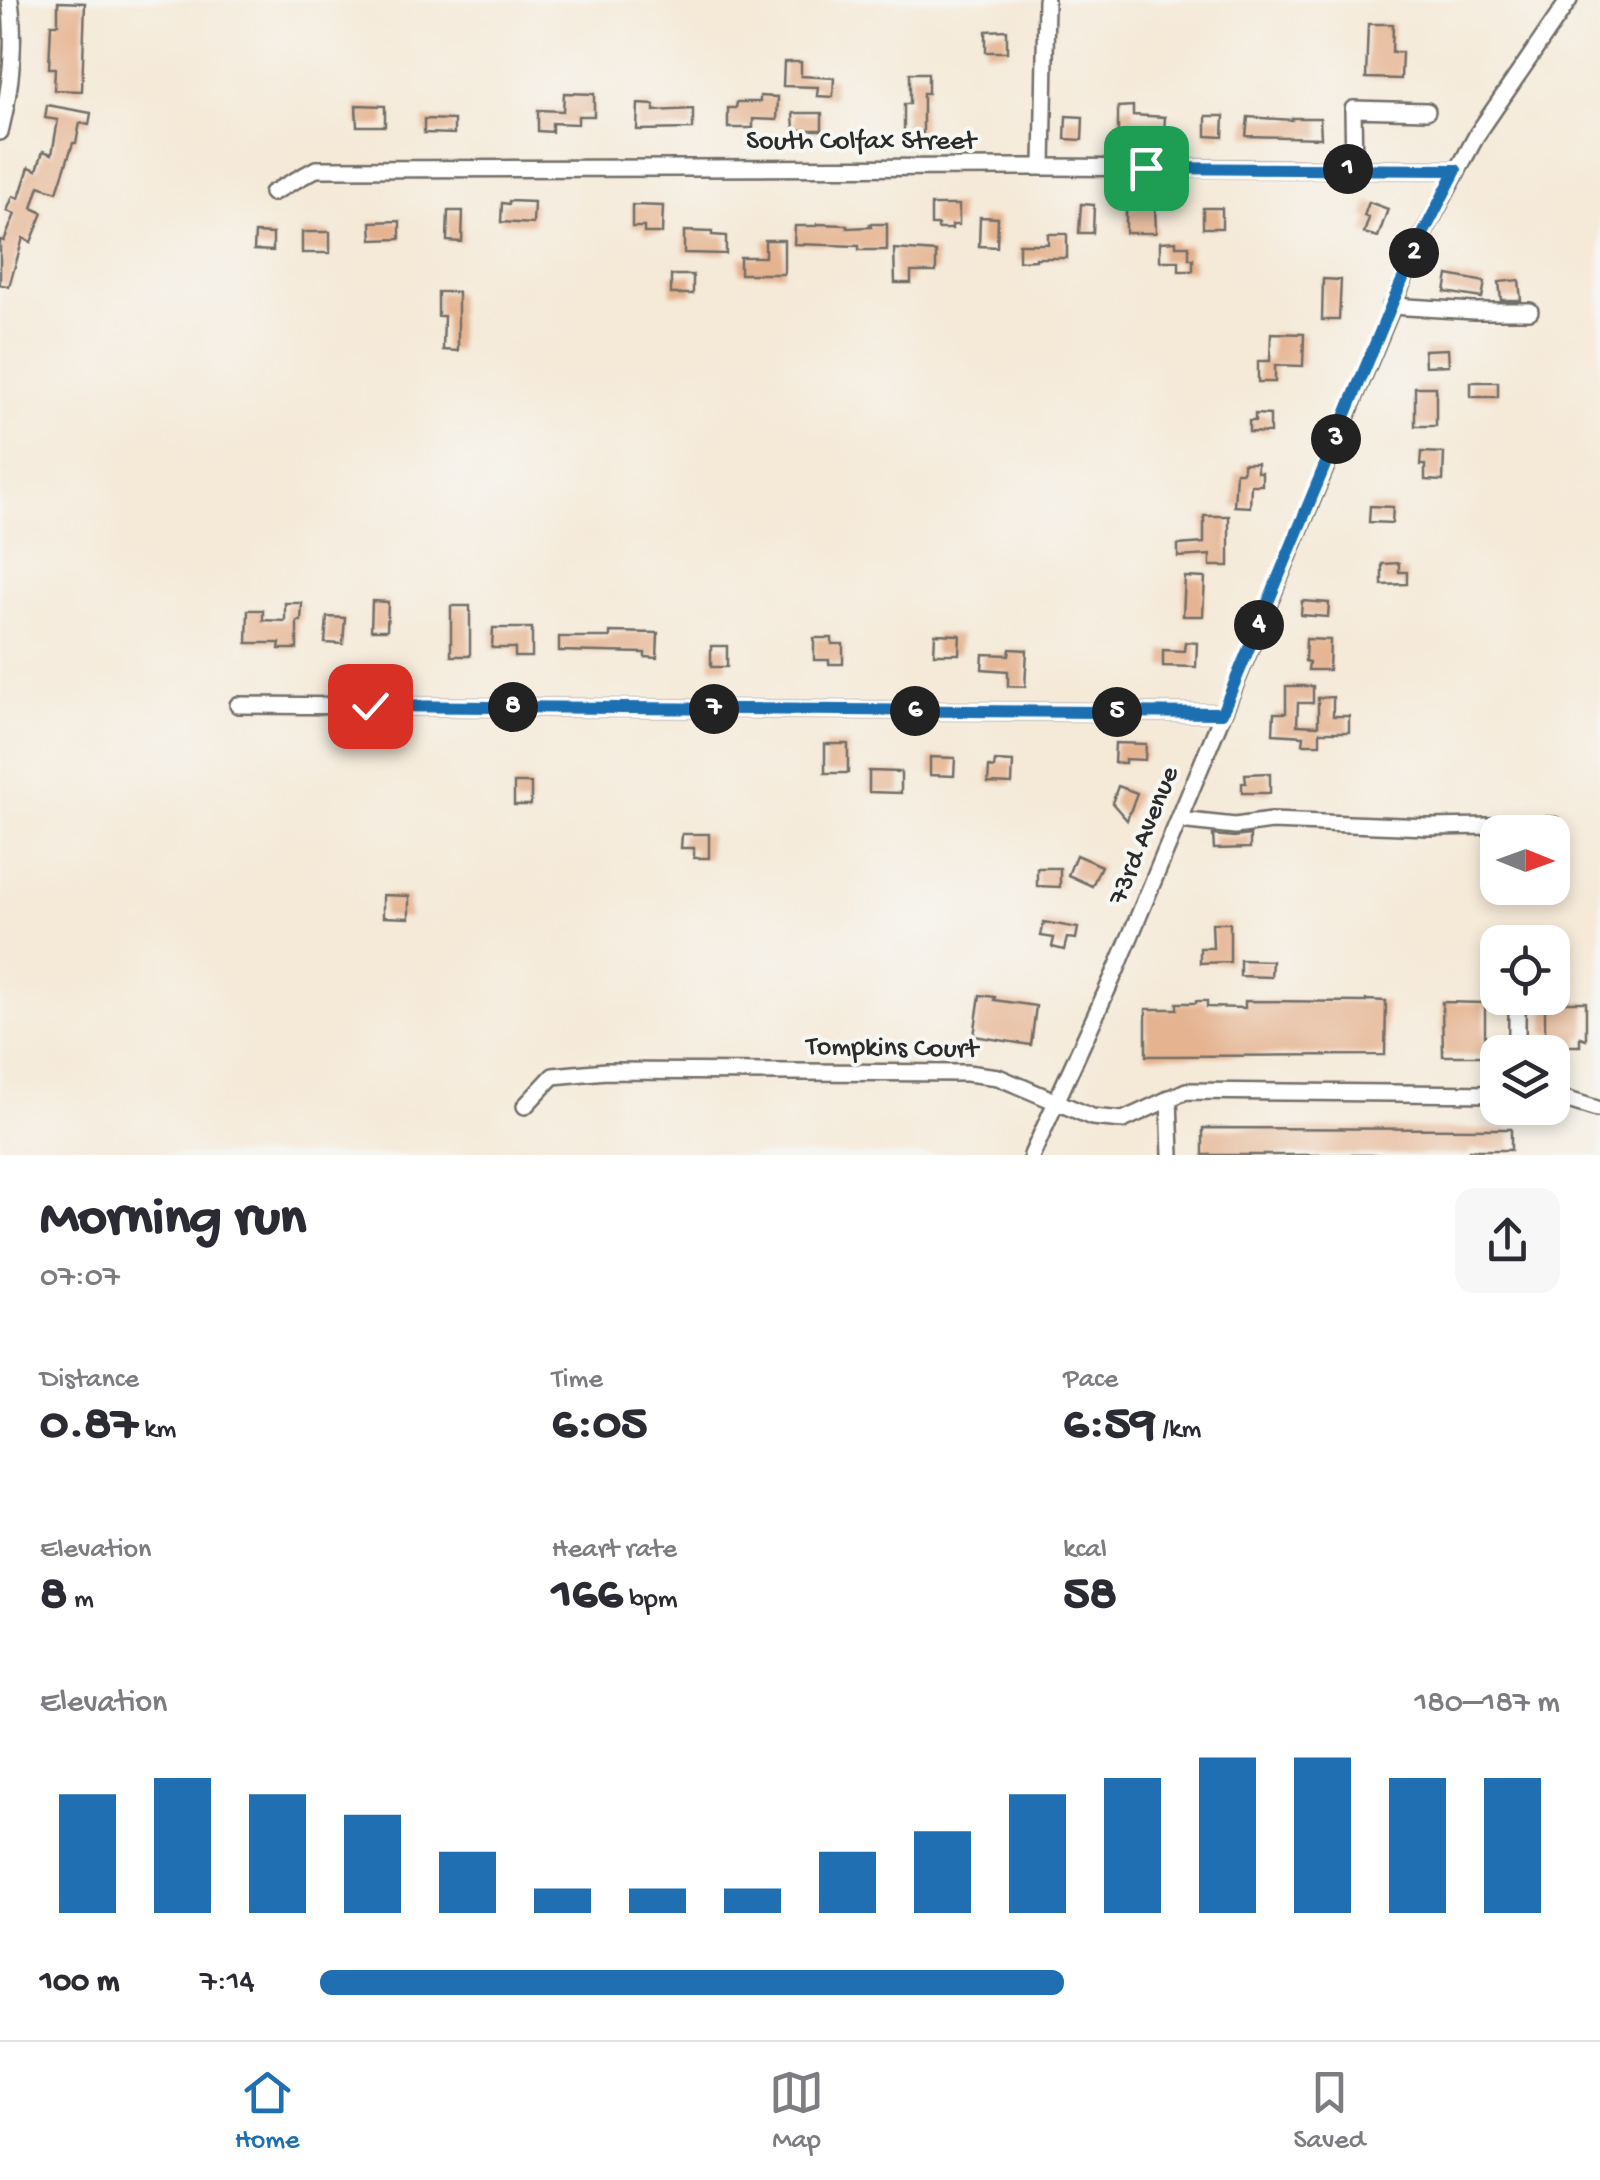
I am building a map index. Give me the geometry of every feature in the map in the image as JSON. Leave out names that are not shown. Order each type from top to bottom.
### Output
[{"type":"street","points":[[0,132],[12,76],[10,0]]},
{"type":"street","points":[[1042,167],[1046,0]]},
{"type":"street","name":"73rd Avenue","points":[[1032,1155],[1117,968],[1420,240],[1486,121],[1568,0]]},
{"type":"street","points":[[1354,170],[1353,109],[1427,111]]},
{"type":"street","name":"South Colfax Street","points":[[272,193],[316,169],[1456,170]]},
{"type":"street","points":[[1391,306],[1530,310]]},
{"type":"street","points":[[238,705],[1222,713]]},
{"type":"street","points":[[1178,820],[1234,826],[1271,821],[1480,826]]},
{"type":"street","name":"Tompkins Court","points":[[525,1106],[553,1076],[606,1070],[967,1073],[998,1078],[1092,1117],[1123,1120],[1186,1091],[1480,1094]]},
{"type":"street","points":[[1170,1098],[1171,1155]]},
{"type":"street","points":[[1570,1101],[1597,1109]]},
{"type":"building","points":[[58,2],[85,3],[82,91],[54,90],[55,68],[49,68],[51,24],[58,24]]},
{"type":"building","points":[[1368,24],[1393,24],[1392,52],[1402,52],[1401,79],[1366,78]]},
{"type":"building","points":[[1007,30],[1007,52],[986,52],[986,31]]},
{"type":"building","points":[[784,62],[801,62],[801,76],[834,78],[833,97],[817,96],[818,87],[783,86]]},
{"type":"building","points":[[910,73],[928,73],[928,93],[923,93],[923,133],[904,133],[904,104],[910,104]]},
{"type":"building","points":[[564,93],[594,94],[594,116],[578,116],[578,124],[552,123],[552,132],[538,131],[538,110],[563,111]]},
{"type":"building","points":[[760,96],[778,97],[777,120],[753,119],[753,128],[728,128],[728,108],[736,108],[737,102],[760,102]]},
{"type":"building","points":[[638,104],[654,105],[654,111],[693,109],[693,129],[637,130]]},
{"type":"building","points":[[47,105],[91,113],[89,125],[80,123],[57,192],[39,186],[32,208],[43,213],[31,242],[23,238],[9,287],[0,284],[0,240],[4,241],[15,214],[7,211],[13,196],[19,198],[29,167],[37,170],[43,151],[52,154],[58,120],[45,118]]},
{"type":"building","points":[[356,105],[385,106],[385,126],[357,126]]},
{"type":"building","points":[[1133,106],[1133,115],[1165,117],[1164,133],[1118,136],[1118,107]]},
{"type":"building","points":[[793,113],[822,113],[822,130],[794,130]]},
{"type":"building","points":[[1066,116],[1083,117],[1082,140],[1065,139]]},
{"type":"building","points":[[1206,116],[1224,116],[1223,137],[1206,136]]},
{"type":"building","points":[[1248,117],[1320,118],[1321,138],[1246,136]]},
{"type":"building","points":[[424,119],[454,120],[454,134],[424,133]]},
{"type":"building","points":[[534,202],[533,224],[501,222],[502,203]]},
{"type":"building","points":[[1369,202],[1388,209],[1378,237],[1364,233]]},
{"type":"building","points":[[1081,204],[1094,205],[1093,233],[1079,233]]},
{"type":"building","points":[[632,205],[663,206],[662,233],[644,233],[644,227],[632,227]]},
{"type":"building","points":[[931,205],[959,205],[959,225],[938,229],[938,225],[931,225]]},
{"type":"building","points":[[1126,207],[1155,207],[1156,233],[1126,233]]},
{"type":"building","points":[[1203,208],[1222,208],[1222,228],[1203,228]]},
{"type":"building","points":[[448,211],[463,211],[462,242],[447,241]]},
{"type":"building","points":[[980,217],[998,218],[997,247],[979,246]]},
{"type":"building","points":[[400,221],[400,239],[372,240],[371,222]]},
{"type":"building","points":[[887,224],[887,250],[794,244],[795,226],[847,228]]},
{"type":"building","points":[[684,231],[726,236],[726,254],[684,253]]},
{"type":"building","points":[[302,232],[330,232],[330,253],[302,253]]},
{"type":"building","points":[[255,233],[273,234],[273,251],[254,250]]},
{"type":"building","points":[[1048,234],[1067,234],[1067,258],[1019,261],[1019,244],[1048,244]]},
{"type":"building","points":[[765,240],[784,240],[784,274],[740,274],[740,257],[765,257]]},
{"type":"building","points":[[1176,241],[1176,246],[1189,246],[1193,271],[1179,271],[1179,261],[1160,261],[1160,242]]},
{"type":"building","points":[[894,249],[936,252],[936,272],[911,272],[911,283],[895,283]]},
{"type":"building","points":[[671,275],[693,275],[693,294],[671,294]]},
{"type":"building","points":[[1448,275],[1485,282],[1482,298],[1445,292]]},
{"type":"building","points":[[1323,279],[1341,280],[1339,320],[1322,320]]},
{"type":"building","points":[[1519,280],[1521,300],[1501,300],[1499,282]]},
{"type":"building","points":[[438,292],[458,292],[458,351],[443,350],[444,316],[438,316]]},
{"type":"building","points":[[1271,333],[1304,334],[1303,366],[1275,365],[1275,382],[1258,382],[1258,361],[1270,361]]},
{"type":"building","points":[[1448,349],[1449,365],[1425,366],[1424,350]]},
{"type":"building","points":[[1471,382],[1498,382],[1498,397],[1471,397]]},
{"type":"building","points":[[1415,387],[1436,387],[1436,426],[1415,426]]},
{"type":"building","points":[[1255,414],[1270,415],[1270,433],[1249,432],[1249,421],[1255,421]]},
{"type":"building","points":[[1421,452],[1444,453],[1443,481],[1425,480]]},
{"type":"building","points":[[1243,463],[1257,463],[1257,472],[1262,472],[1262,485],[1251,485],[1250,507],[1234,506],[1236,472],[1243,472]]},
{"type":"building","points":[[1370,506],[1393,507],[1392,523],[1369,522]]},
{"type":"building","points":[[1204,516],[1229,516],[1229,566],[1210,566],[1210,555],[1178,557],[1178,545],[1204,543]]},
{"type":"building","points":[[1399,563],[1399,572],[1407,572],[1407,584],[1382,585],[1382,564]]},
{"type":"building","points":[[1185,577],[1205,578],[1203,616],[1183,616]]},
{"type":"building","points":[[372,601],[388,602],[387,630],[371,630]]},
{"type":"building","points":[[1302,601],[1329,603],[1328,617],[1301,615]]},
{"type":"building","points":[[285,603],[302,603],[301,621],[297,621],[297,649],[279,649],[280,643],[247,643],[248,610],[263,610],[263,620],[285,621]]},
{"type":"building","points":[[451,606],[470,606],[470,656],[451,656]]},
{"type":"building","points":[[327,617],[345,618],[343,644],[325,643]]},
{"type":"building","points":[[493,628],[532,628],[532,657],[515,657],[515,648],[492,648]]},
{"type":"building","points":[[610,632],[658,633],[657,658],[645,657],[645,653],[559,651],[559,637],[610,637]]},
{"type":"building","points":[[935,634],[960,635],[959,654],[934,654]]},
{"type":"building","points":[[814,638],[832,638],[832,644],[843,644],[843,664],[814,660]]},
{"type":"building","points":[[1306,639],[1330,640],[1329,670],[1308,670]]},
{"type":"building","points":[[1185,642],[1197,643],[1196,667],[1163,666],[1163,650],[1184,651]]},
{"type":"building","points":[[711,646],[727,646],[727,667],[711,667]]},
{"type":"building","points":[[1010,649],[1027,650],[1025,687],[1008,686],[1008,671],[982,669],[983,654],[1009,655]]},
{"type":"building","points":[[1286,686],[1313,686],[1313,703],[1298,703],[1297,725],[1318,726],[1318,698],[1333,697],[1333,716],[1349,716],[1349,732],[1320,732],[1320,744],[1303,744],[1304,736],[1273,734],[1274,713],[1286,713]]},
{"type":"building","points":[[1115,743],[1146,744],[1145,760],[1114,763]]},
{"type":"building","points":[[825,744],[848,744],[848,773],[825,773]]},
{"type":"building","points":[[930,757],[955,758],[954,776],[930,775]]},
{"type":"building","points":[[995,761],[1013,762],[1012,784],[988,783],[989,767],[994,768]]},
{"type":"building","points":[[869,771],[901,772],[901,793],[869,792]]},
{"type":"building","points":[[1270,773],[1270,793],[1242,793],[1245,774]]},
{"type":"building","points":[[514,783],[531,783],[531,805],[514,805]]},
{"type":"building","points":[[1118,786],[1137,793],[1127,820],[1112,803]]},
{"type":"building","points":[[682,834],[709,834],[709,858],[694,858],[694,848],[681,848]]},
{"type":"building","points":[[1213,835],[1250,835],[1250,848],[1214,849]]},
{"type":"building","points":[[1076,855],[1101,866],[1092,886],[1068,875]]},
{"type":"building","points":[[1037,868],[1060,868],[1060,887],[1037,886]]},
{"type":"building","points":[[383,895],[409,896],[409,918],[383,917]]},
{"type":"building","points":[[1044,922],[1078,928],[1076,939],[1067,938],[1064,950],[1052,947],[1054,938],[1041,936]]},
{"type":"building","points":[[1212,923],[1230,923],[1230,962],[1200,963],[1200,948],[1213,948]]},
{"type":"building","points":[[1240,960],[1272,961],[1271,977],[1240,976]]},
{"type":"building","points":[[980,995],[1036,1006],[1031,1045],[974,1036]]},
{"type":"building","points":[[1196,1001],[1207,1001],[1207,1007],[1245,1008],[1245,1001],[1386,1001],[1385,1055],[1146,1056],[1146,1009],[1177,1009],[1177,1003]]},
{"type":"building","points":[[1442,1002],[1480,1003],[1480,1015],[1485,1015],[1485,1035],[1480,1035],[1480,1056],[1443,1056]]},
{"type":"building","points":[[1570,1002],[1586,1002],[1586,1039],[1580,1037],[1580,1046],[1570,1046],[1570,1035],[1545,1033],[1545,1015],[1570,1015]]},
{"type":"building","points":[[1203,1128],[1511,1129],[1511,1150],[1469,1150],[1469,1155],[1203,1155]]},
{"type":"route","points":[[370,706],[1222,713],[1391,306],[1456,170],[1146,168]]}]
